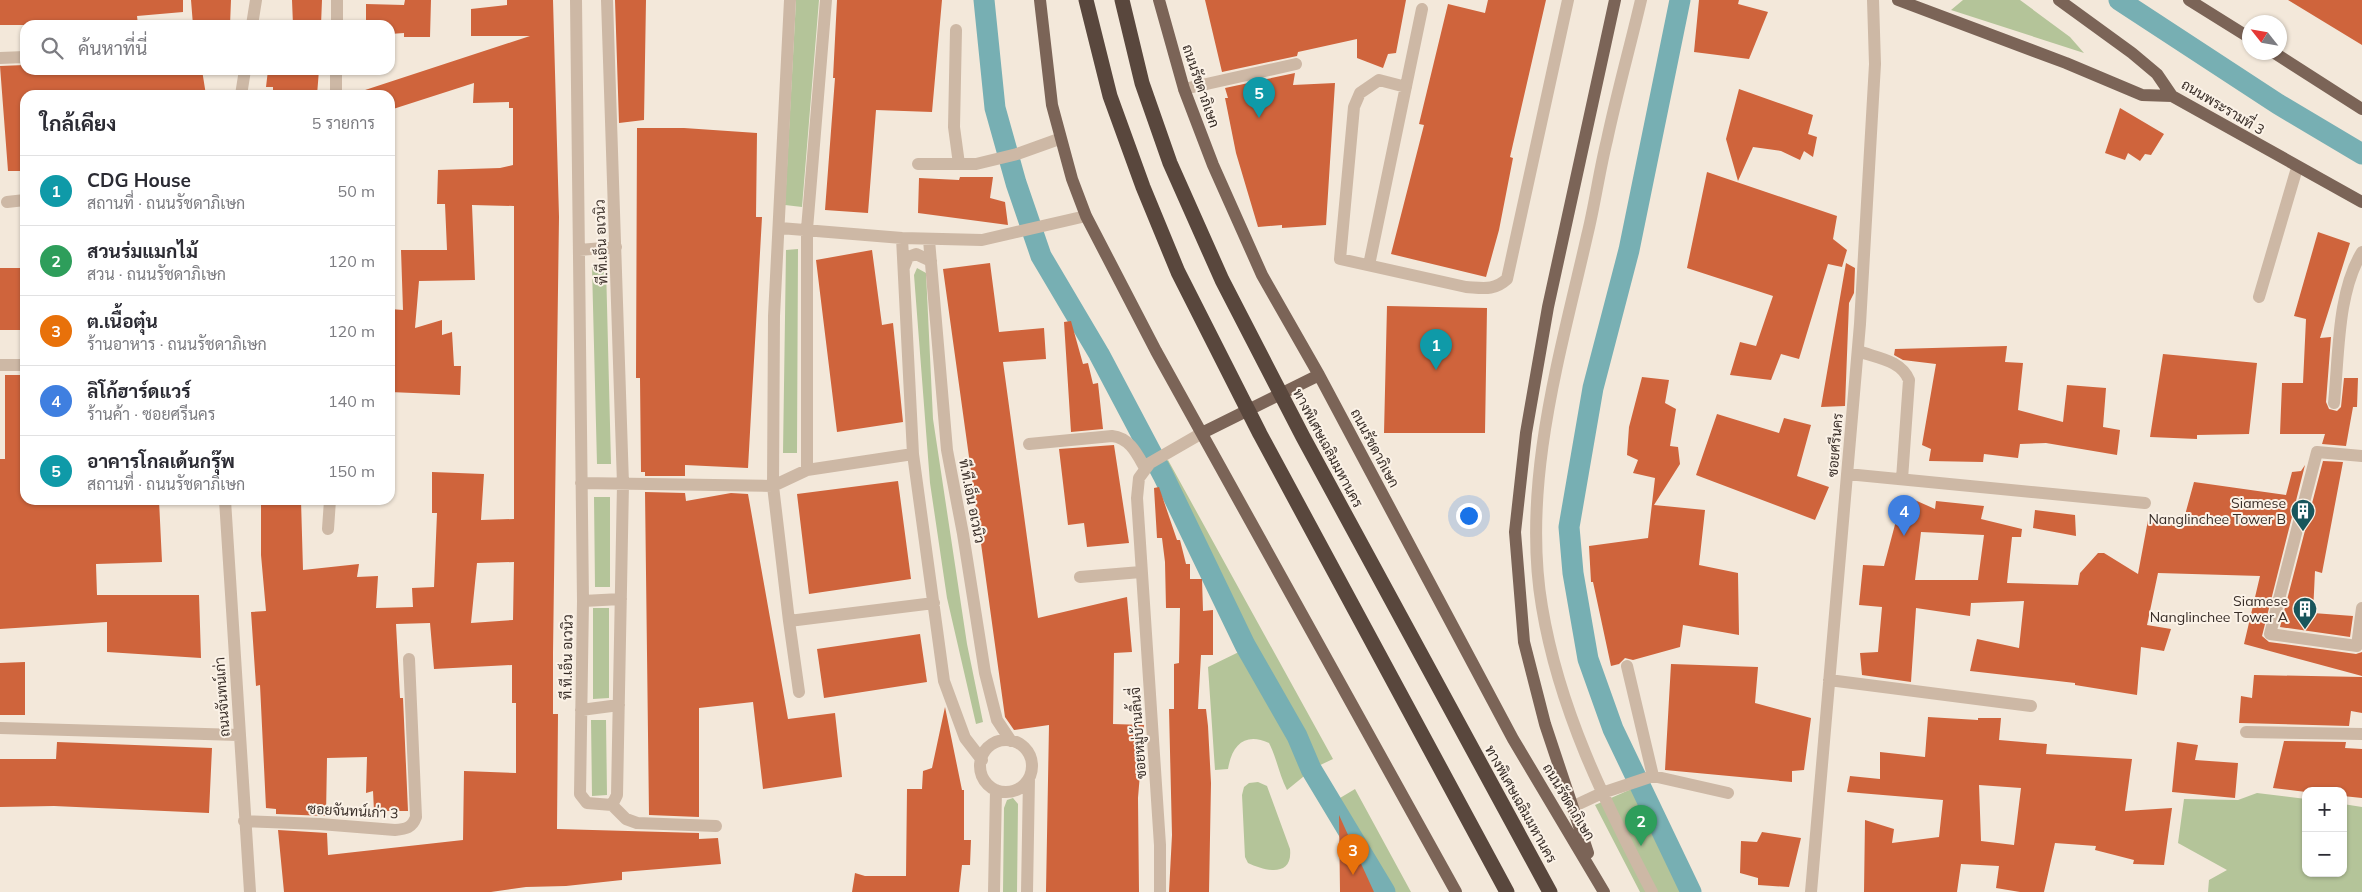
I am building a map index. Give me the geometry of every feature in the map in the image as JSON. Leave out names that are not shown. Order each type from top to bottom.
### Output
[{"type":"highway","points":[[1086,0],[1110,96],[1143,188],[1178,272],[1265,442],[1507,892]]},
{"type":"highway","name":"ทางพิเศษเฉลิมมหานคร","points":[[1122,0],[1142,83],[1170,163],[1222,280],[1303,437],[1550,892]]},
{"type":"main road","points":[[1040,0],[1046,68],[1059,139],[1086,216],[1111,268],[1456,892]]},
{"type":"main road","name":"ถนนรัชดาภิเษก","points":[[1159,0],[1184,90],[1213,165],[1262,275],[1318,375],[1513,739],[1604,892]]},
{"type":"main road","points":[[1595,874],[1545,724],[1524,642],[1516,523],[1526,433],[1548,306],[1615,0]]},
{"type":"main road","points":[[1898,0],[2066,63],[2142,95],[2172,96]]},
{"type":"main road","name":"ถนนพระรามที่ 3","points":[[2059,0],[2132,52],[2157,74],[2172,96],[2297,168],[2362,202]]},
{"type":"main road","points":[[2189,0],[2242,33]]},
{"type":"main road","points":[[2285,60],[2362,109]]},
{"type":"main road","points":[[1202,433],[1318,375]]},
{"type":"street","points":[[253,20],[256,0]]},
{"type":"street","points":[[337,20],[338,0]]},
{"type":"street","name":"ที.ที.เอ็น อเวนิว","points":[[576,0],[583,601],[580,794],[587,803],[612,805],[617,795],[623,484],[608,0]]},
{"type":"street","points":[[790,0],[780,228],[774,316],[773,486],[799,692]]},
{"type":"street","points":[[807,470],[807,229],[826,0]]},
{"type":"street","points":[[1406,87],[1379,80],[1360,93],[1354,107],[1340,260],[1473,288],[1498,287],[1507,279],[1568,0]]},
{"type":"street","points":[[1642,0],[1606,141],[1546,425],[1537,477],[1536,536],[1542,606],[1570,717],[1602,793],[1652,892]]},
{"type":"street","name":"ซอยศรีนคร","points":[[1811,892],[1858,351],[1875,64],[1873,0]]},
{"type":"street","points":[[1369,265],[1422,10]]},
{"type":"street","points":[[956,30],[954,127],[959,164]]},
{"type":"street","points":[[0,58],[20,57]]},
{"type":"street","points":[[1184,90],[1296,64]]},
{"type":"street","points":[[242,90],[244,75]]},
{"type":"street","points":[[336,75],[336,90]]},
{"type":"street","points":[[918,164],[976,164],[1017,154],[1059,139]]},
{"type":"street","points":[[2259,297],[2297,168]]},
{"type":"street","points":[[7,202],[20,201]]},
{"type":"street","points":[[780,228],[930,240],[982,240],[1024,232],[1086,216]]},
{"type":"street","points":[[902,238],[914,454],[944,681],[965,738],[982,760]]},
{"type":"street","name":"ที.ที.เอ็น อเวนิว","points":[[930,240],[947,450],[963,534],[985,673],[997,720],[1011,741],[1019,743],[1030,755],[1032,764],[1029,778],[1027,892]]},
{"type":"street","points":[[578,250],[616,247]]},
{"type":"street","points":[[2334,403],[2345,296],[2353,267],[2362,252]]},
{"type":"street","points":[[904,267],[908,257],[916,254],[931,261]]},
{"type":"street","points":[[1858,351],[1896,364],[1903,368],[1909,380],[1902,479]]},
{"type":"street","points":[[0,365],[20,365]]},
{"type":"street","points":[[1029,444],[1112,436],[1121,437],[1147,466],[1202,433]]},
{"type":"street","points":[[2362,456],[2317,452],[2270,634],[2357,646],[2362,608]]},
{"type":"street","points":[[581,483],[773,486],[807,470],[914,454]]},
{"type":"street","name":"ซอยหมู่บ้านลิ้นจี่","points":[[1147,466],[1139,478],[1137,492],[1160,845],[1160,892]]},
{"type":"street","points":[[1847,474],[2145,503]]},
{"type":"street","name":"ถนนจันทน์เก่า","points":[[225,505],[250,892]]},
{"type":"street","points":[[328,529],[330,505]]},
{"type":"street","points":[[1080,577],[1141,572]]},
{"type":"street","points":[[1519,574],[1539,574]]},
{"type":"street","points":[[583,601],[621,599]]},
{"type":"street","points":[[789,621],[934,603]]},
{"type":"street","name":"ซอยจันทน์เก่า 3","points":[[244,821],[320,824],[395,830],[406,829],[413,824],[416,817],[409,659]]},
{"type":"street","points":[[1627,666],[1649,777]]},
{"type":"street","points":[[1829,680],[2031,706]]},
{"type":"street","points":[[581,710],[619,705]]},
{"type":"street","points":[[0,728],[240,735]]},
{"type":"street","points":[[2246,732],[2362,734]]},
{"type":"street","points":[[1011,741],[994,743],[988,748],[982,760],[981,771],[984,779],[996,790],[1014,791],[1022,787],[1029,778]]},
{"type":"street","points":[[1572,807],[1602,793],[1649,777],[1728,793]]},
{"type":"street","points":[[994,892],[996,790]]},
{"type":"street","points":[[612,805],[626,819],[637,823],[716,826]]},
{"type":"green space","points":[[796,0],[819,0],[802,207],[785,205]]},
{"type":"green space","points":[[1963,0],[2020,0],[2070,37],[2084,53],[1951,10]]},
{"type":"green space","points":[[798,249],[797,453],[783,453],[786,250]]},
{"type":"green space","points":[[606,266],[611,464],[597,464],[592,267]]},
{"type":"green space","points":[[917,268],[926,273],[933,419],[967,644],[983,722],[976,724],[947,598],[930,483],[914,275]]},
{"type":"green space","points":[[1168,460],[1333,759],[1314,768],[1287,790],[1269,743],[1261,740],[1253,739],[1241,743],[1233,753],[1228,769],[1215,770],[1208,667],[1243,650],[1154,470]]},
{"type":"green space","points":[[594,497],[610,497],[610,587],[595,587]]},
{"type":"green space","points":[[593,608],[609,608],[609,698],[593,699]]},
{"type":"green space","points":[[591,720],[606,720],[607,795],[592,796]]},
{"type":"green space","points":[[1258,782],[1267,786],[1290,849],[1290,858],[1287,865],[1276,870],[1255,866],[1248,863],[1245,857],[1242,795],[1244,787],[1249,783]]},
{"type":"green space","points":[[1636,787],[1688,892],[1640,892],[1595,805]]},
{"type":"green space","points":[[1355,789],[1411,892],[1383,892],[1335,801]]},
{"type":"green space","points":[[2257,793],[2302,799],[2302,877],[2347,877],[2347,805],[2362,807],[2362,892],[2208,892],[2209,880],[2227,870],[2178,843],[2184,799],[2238,800]]},
{"type":"green space","points":[[1013,798],[1018,804],[1017,892],[1003,892],[1004,808],[1007,800]]},
{"type":"building","points":[[0,0],[183,0],[183,12],[137,16],[137,20],[20,20],[20,25],[0,25]]},
{"type":"building","points":[[191,0],[231,0],[230,20],[193,20]]},
{"type":"building","points":[[292,0],[322,0],[321,20],[293,20]]},
{"type":"building","points":[[405,0],[431,0],[430,37],[404,37],[404,33],[395,34],[395,20],[366,20],[366,4],[404,5]]},
{"type":"building","points":[[507,0],[553,0],[559,217],[553,653],[553,714],[558,714],[557,829],[699,833],[699,839],[718,838],[721,864],[622,872],[622,880],[566,886],[526,887],[491,892],[284,892],[278,830],[327,833],[328,855],[463,840],[464,771],[516,773],[516,703],[512,703],[512,665],[434,669],[430,623],[396,624],[400,698],[403,698],[408,811],[374,811],[373,791],[366,793],[367,757],[327,758],[326,816],[276,814],[276,809],[266,808],[260,685],[256,686],[251,612],[266,611],[261,555],[261,505],[301,505],[303,570],[359,564],[357,577],[378,576],[376,608],[413,607],[412,588],[434,587],[437,513],[432,513],[432,472],[484,474],[481,520],[514,519],[514,206],[472,205],[475,280],[419,281],[415,328],[442,320],[442,335],[452,332],[454,366],[461,366],[460,395],[395,392],[395,309],[403,310],[401,250],[447,250],[445,204],[437,204],[438,170],[500,168],[513,165],[513,108],[509,108],[509,102],[473,103],[474,83],[395,108],[395,90],[365,90],[530,36],[471,36],[471,9],[507,5]],"holes":[[[514,562],[513,620],[471,623],[477,563]]]},
{"type":"building","points":[[615,0],[646,0],[644,120],[619,123]]},
{"type":"building","points":[[837,0],[942,0],[932,112],[876,110],[868,213],[825,210],[835,78],[833,78]]},
{"type":"building","points":[[1205,0],[1406,0],[1396,53],[1388,54],[1383,68],[1357,58],[1357,39],[1298,52],[1297,56],[1222,72]]},
{"type":"building","points":[[1488,0],[1546,0],[1510,157],[1513,158],[1499,230],[1486,277],[1391,254],[1424,125],[1419,124],[1448,4],[1485,13]]},
{"type":"building","points":[[1699,0],[1739,0],[1738,4],[1768,12],[1749,59],[1694,52]]},
{"type":"building","points":[[2288,0],[2362,0],[2362,45]]},
{"type":"building","points":[[20,65],[20,75],[203,75],[205,90],[20,90],[20,171],[8,171],[0,66]]},
{"type":"building","points":[[1295,73],[1293,85],[1335,83],[1326,225],[1282,228],[1282,225],[1258,227],[1236,153],[1225,98],[1228,98],[1225,88]]},
{"type":"building","points":[[267,75],[319,75],[317,90],[273,90],[273,87],[266,87]]},
{"type":"building","points":[[1739,89],[1813,115],[1808,134],[1817,137],[1813,157],[1804,151],[1800,160],[1781,151],[1753,147],[1738,181],[1726,139]]},
{"type":"building","points":[[2120,108],[2164,134],[2151,155],[2145,154],[2140,161],[2128,153],[2125,160],[2105,153]]},
{"type":"building","points":[[637,128],[684,128],[757,133],[756,217],[762,217],[748,468],[685,465],[685,476],[645,476],[645,472],[641,472],[640,378],[636,378]]},
{"type":"building","points":[[1707,172],[1837,216],[1833,239],[1847,250],[1842,267],[1828,264],[1799,359],[1781,354],[1771,380],[1730,375],[1740,342],[1756,346],[1773,296],[1687,268]]},
{"type":"building","points":[[960,177],[993,177],[990,198],[1005,202],[1008,225],[918,213],[919,178],[959,180]]},
{"type":"building","points":[[2318,232],[2350,243],[2320,338],[2331,337],[2326,402],[2329,409],[2337,411],[2341,407],[2344,378],[2358,378],[2357,407],[2353,407],[2346,446],[2322,444],[2325,434],[2280,434],[2282,383],[2303,383],[2306,319],[2294,316]]},
{"type":"building","points":[[872,250],[882,325],[893,323],[903,422],[837,432],[816,260]]},
{"type":"building","points":[[990,263],[999,332],[1044,328],[1046,359],[1003,362],[1038,618],[1127,597],[1132,652],[1114,653],[1113,724],[1144,725],[1138,798],[1139,892],[1046,892],[1049,725],[1014,730],[1005,717],[943,269]]},
{"type":"building","points":[[1846,263],[1855,268],[1854,293],[1849,303],[1845,406],[1821,407]]},
{"type":"building","points":[[0,268],[20,268],[20,330],[0,330]]},
{"type":"building","points":[[1387,306],[1487,308],[1485,433],[1384,433]]},
{"type":"building","points":[[1071,321],[1083,364],[1088,363],[1093,384],[1098,383],[1103,429],[1071,432],[1064,322]]},
{"type":"building","points":[[2007,346],[2005,362],[2023,363],[2018,410],[2063,422],[2067,385],[2106,388],[2103,427],[2120,430],[2117,455],[2046,443],[2020,444],[2018,458],[1984,454],[1983,462],[1929,461],[1931,449],[1922,445],[1936,364],[1903,360],[1894,355],[1895,349]]},
{"type":"building","points":[[2163,354],[2257,363],[2249,434],[2197,435],[2197,439],[2150,437]]},
{"type":"building","points":[[5,375],[20,375],[20,505],[159,505],[162,562],[96,564],[97,595],[199,595],[201,658],[107,652],[107,622],[0,629],[0,459],[5,459]]},
{"type":"building","points":[[1642,377],[1669,380],[1665,403],[1676,409],[1670,446],[1678,447],[1680,464],[1654,505],[1705,510],[1699,565],[1738,573],[1739,635],[1683,625],[1680,647],[1633,660],[1625,658],[1619,664],[1611,666],[1593,582],[1591,582],[1589,546],[1648,538],[1655,478],[1633,473],[1638,460],[1627,455],[1629,427]]},
{"type":"building","points":[[1717,414],[1779,433],[1784,418],[1811,425],[1797,476],[1829,487],[1815,520],[1696,475]]},
{"type":"building","points":[[1114,445],[1129,543],[1087,547],[1084,523],[1068,525],[1059,449]]},
{"type":"building","points":[[2323,461],[2343,462],[2322,573],[2315,571],[2313,613],[2353,616],[2350,637],[2280,627]]},
{"type":"building","points":[[2305,465],[2262,636],[2269,642],[2356,654],[2362,652],[2362,676],[2244,644],[2260,576],[2158,573],[2147,625],[2171,629],[2164,651],[2141,647],[2137,695],[2075,685],[2075,683],[1970,671],[1977,639],[2019,648],[2024,601],[1971,603],[1970,616],[1916,608],[1911,682],[1862,675],[1860,653],[1878,652],[1882,607],[1859,605],[1863,565],[1884,566],[1897,517],[1906,516],[1908,497],[1935,509],[1936,501],[1984,506],[1981,519],[2022,529],[2021,537],[2012,537],[2007,583],[2078,585],[2080,573],[2098,553],[2104,553],[2138,574],[2148,520],[2182,526],[2194,482],[2286,495],[2292,472],[2301,471]],"holes":[[[1921,532],[1984,535],[1978,580],[1915,580]]]},
{"type":"building","points":[[898,481],[911,579],[809,594],[797,494]]},
{"type":"building","points":[[1159,487],[1177,540],[1180,540],[1186,564],[1190,564],[1190,579],[1202,579],[1203,611],[1213,610],[1213,655],[1201,655],[1198,709],[1206,709],[1208,726],[1211,783],[1209,892],[1169,892],[1172,835],[1169,709],[1174,709],[1174,664],[1179,663],[1180,608],[1166,608],[1165,562],[1162,538],[1157,538],[1154,488]]},
{"type":"building","points":[[645,492],[685,493],[686,501],[731,493],[748,494],[788,719],[835,713],[842,777],[763,789],[753,702],[699,708],[699,817],[649,815]]},
{"type":"building","points":[[2035,510],[2075,515],[2076,536],[2033,528]]},
{"type":"building","points":[[920,634],[927,682],[824,698],[817,649]]},
{"type":"building","points":[[25,662],[25,715],[0,715],[0,663]]},
{"type":"building","points":[[1671,664],[1758,667],[1755,703],[1811,718],[1804,770],[1792,771],[1792,782],[1665,770]]},
{"type":"building","points":[[2254,675],[2362,677],[2362,713],[2351,711],[2349,726],[2239,723],[2241,696],[2252,698]]},
{"type":"building","points":[[945,707],[962,790],[964,790],[964,840],[971,840],[970,865],[962,865],[959,892],[852,892],[855,873],[865,876],[906,876],[907,789],[922,789],[923,771],[932,768]]},
{"type":"building","points":[[1928,717],[1978,720],[1978,718],[2001,718],[1999,740],[2047,744],[2046,754],[2132,759],[2125,811],[2172,808],[2164,865],[2133,864],[2134,860],[2095,850],[2096,846],[2055,843],[2044,892],[2020,892],[1996,888],[1999,866],[1961,864],[1957,892],[1864,892],[1865,820],[1894,829],[1892,843],[1939,837],[1943,800],[1847,792],[1850,776],[1880,779],[1880,752],[1925,757]],"holes":[[[1979,785],[2021,788],[2014,845],[1981,841]]]},
{"type":"building","points":[[2284,741],[2346,742],[2345,748],[2362,749],[2362,798],[2347,796],[2347,787],[2302,787],[2302,792],[2273,788]]},
{"type":"building","points":[[57,742],[212,748],[209,813],[54,806],[0,807],[0,759],[56,759]]},
{"type":"building","points":[[2177,742],[2198,745],[2195,760],[2238,763],[2235,798],[2172,792]]},
{"type":"building","points":[[1339,815],[1358,857],[1374,892],[1340,892]]},
{"type":"building","points":[[1762,832],[1801,838],[1789,887],[1758,885],[1758,878],[1740,873],[1741,841],[1757,842]]},
{"type":"waterway","points":[[984,0],[995,108],[1016,183],[1041,256],[1099,354],[1163,475],[1245,645],[1297,736],[1311,769],[1385,892]]},
{"type":"waterway","points":[[1680,0],[1629,250],[1593,388],[1569,527],[1573,573],[1588,659],[1613,729],[1691,892]]},
{"type":"waterway","points":[[2119,0],[2278,104],[2362,154]]},
{"type":"place","name":"อาคารโกลเด้นกรุ๊พ","points":[[1259,118]]},
{"type":"place","name":"CDG House","points":[[1436,370]]},
{"type":"place","name":"Siamese Nanglinchee Tower B","points":[[2303,532]]},
{"type":"place","name":"ลิโก้ฮาร์ดแวร์","points":[[1904,536]]},
{"type":"place","name":"Siamese Nanglinchee Tower A","points":[[2305,630]]},
{"type":"place","name":"สวนร่มแมกไม้","points":[[1641,846]]},
{"type":"place","name":"ต.เนื้อตุ๋น","points":[[1353,875]]}]
